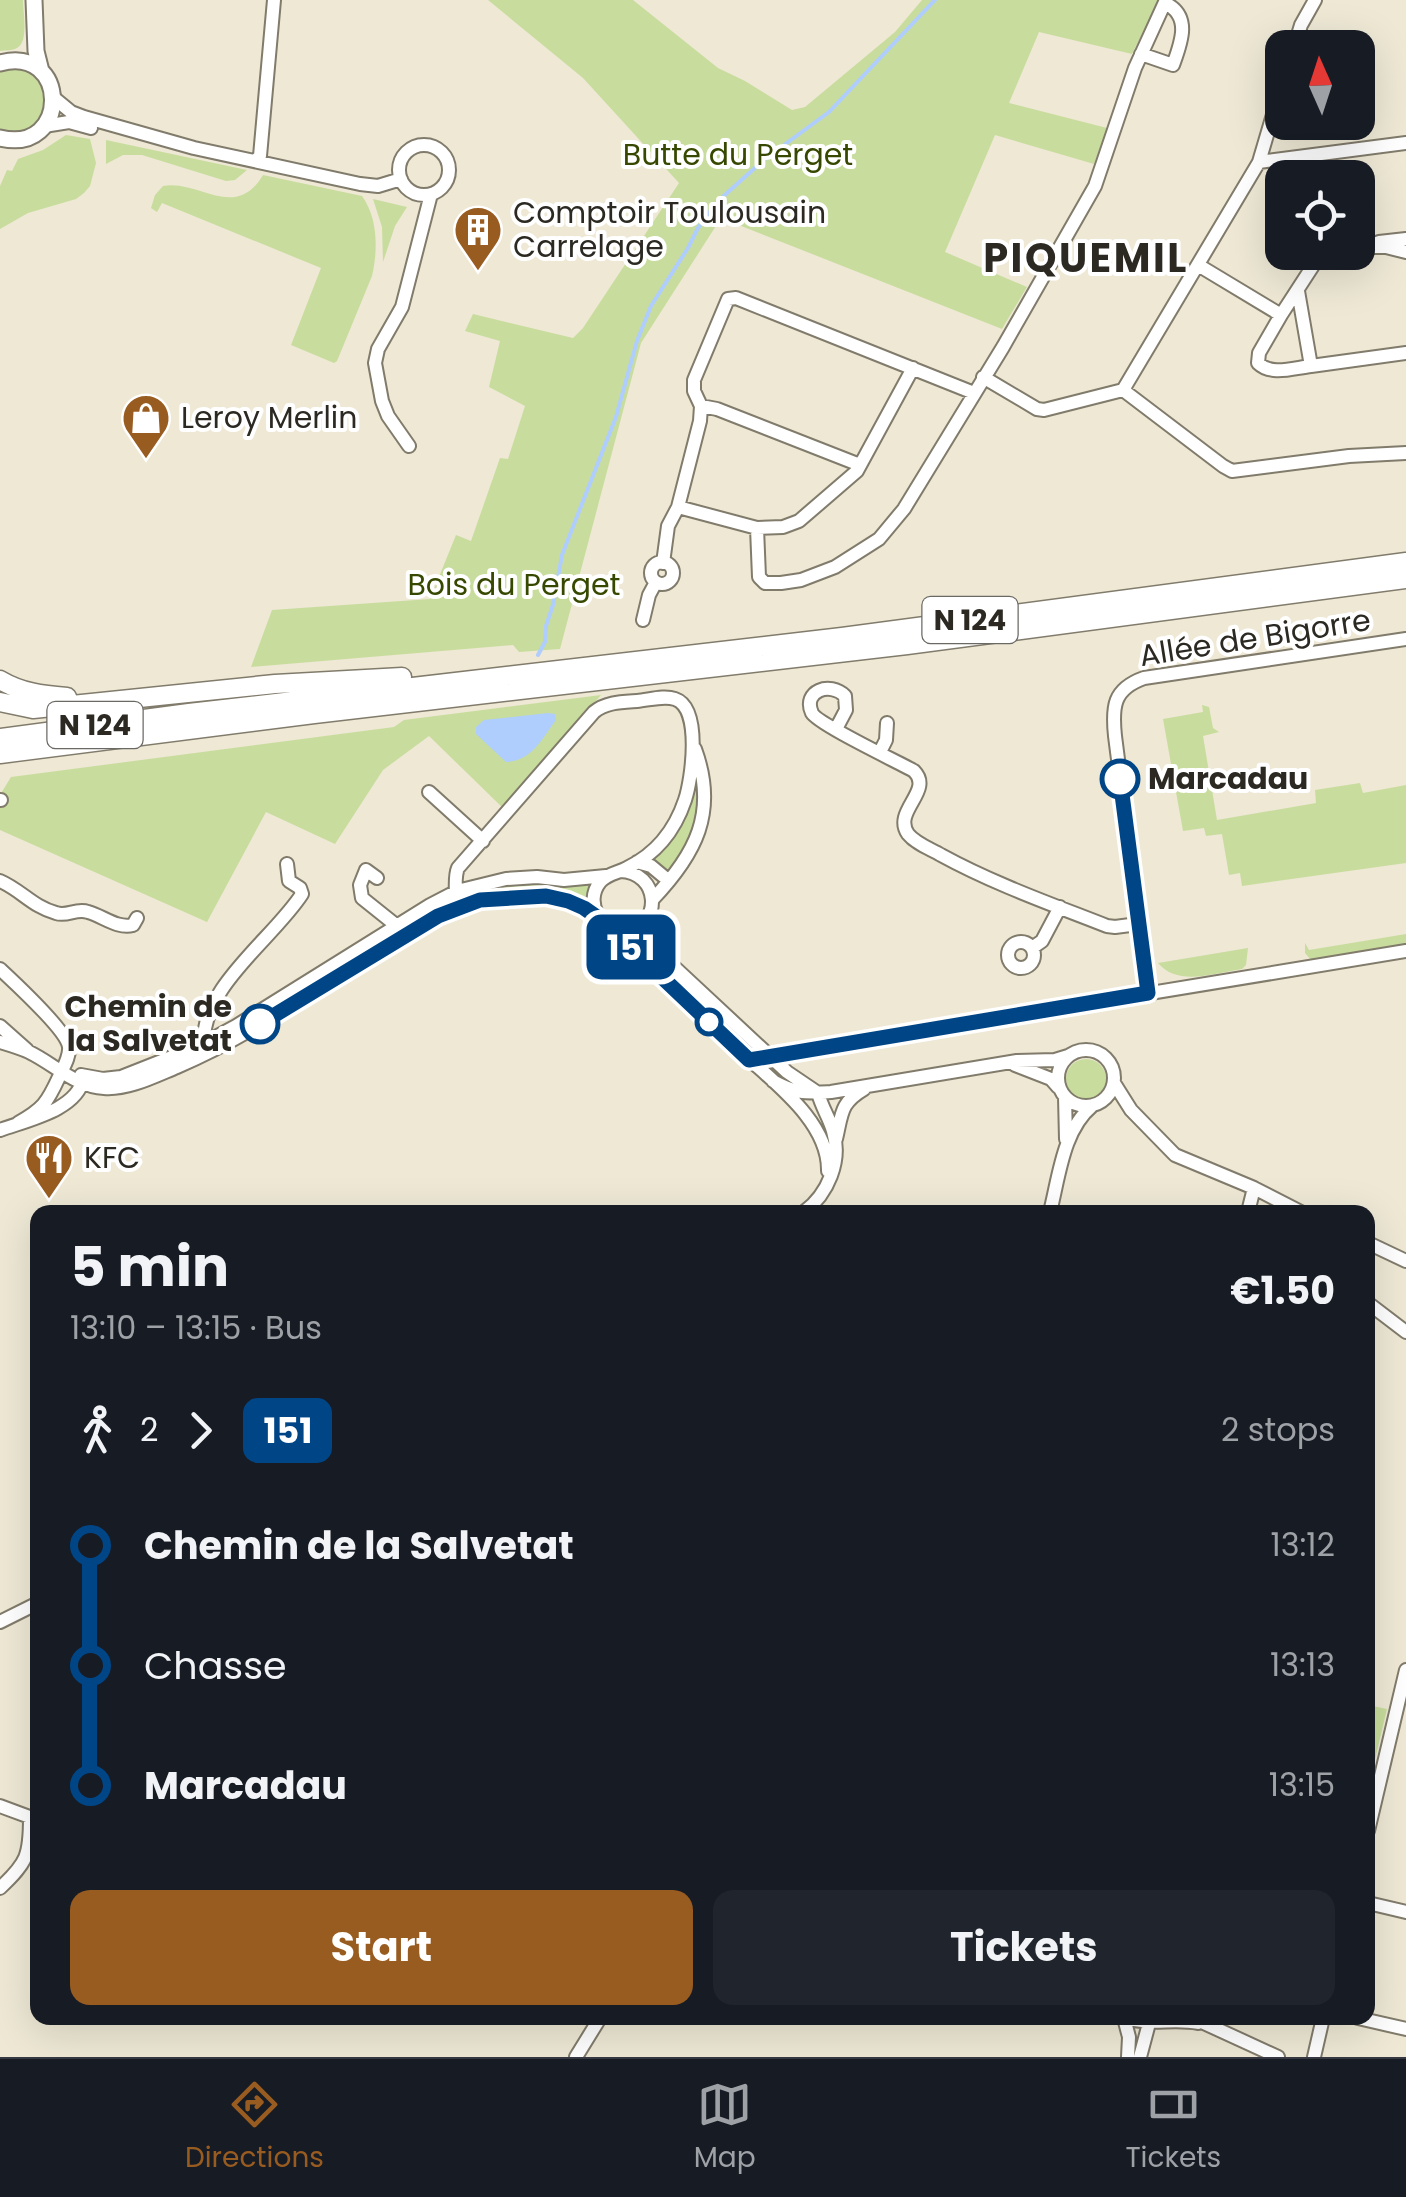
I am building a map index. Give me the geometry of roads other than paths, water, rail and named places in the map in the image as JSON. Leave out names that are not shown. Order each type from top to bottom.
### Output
[{"type":"highway","name":"N 124","points":[[0,738],[842,637],[1406,562]]},
{"type":"highway","name":"N 124","points":[[0,754],[907,645],[1406,578]]},
{"type":"highway","points":[[0,702],[33,709],[275,684],[533,672]]},
{"type":"highway","points":[[0,680],[33,694],[108,700]]},
{"type":"highway","points":[[0,768],[96,749],[124,739]]},
{"type":"main road","points":[[34,0],[40,71]]},
{"type":"main road","points":[[8,62],[30,46],[35,28]]},
{"type":"main road","points":[[0,156],[7,139],[31,136],[44,126],[54,98],[50,83],[40,71],[30,64],[8,62]]},
{"type":"street","points":[[256,161],[260,156],[274,0]]},
{"type":"street","points":[[1298,30],[1314,0]]},
{"type":"street","points":[[758,528],[758,570],[763,581],[792,582],[846,562],[879,539],[904,509],[1094,186],[1141,54],[1166,1],[1176,10],[1183,27],[1173,65],[1141,54]]},
{"type":"street","points":[[54,98],[84,117],[194,148]]},
{"type":"street","points":[[44,126],[69,122],[125,137],[378,186],[401,179]]},
{"type":"street","points":[[983,377],[1044,410],[1124,390],[1259,162],[1265,140]]},
{"type":"street","points":[[1259,162],[1406,143]]},
{"type":"street","points":[[424,144],[438,149],[447,160],[449,174],[442,187],[431,194],[415,193],[401,179],[400,164],[410,149],[424,144]]},
{"type":"street","points":[[409,446],[388,416],[375,363],[378,349],[402,307],[431,194]]},
{"type":"street","points":[[1375,245],[1406,239]]},
{"type":"street","points":[[1375,247],[1406,252]]},
{"type":"street","points":[[1198,265],[1281,315]]},
{"type":"street","points":[[1311,270],[1259,352],[1258,363],[1267,370],[1406,353]]},
{"type":"street","points":[[1298,292],[1310,366]]},
{"type":"street","points":[[644,620],[656,582],[652,570],[663,563],[668,526],[678,507],[700,421],[701,406],[694,380],[730,298],[974,393]]},
{"type":"street","points":[[678,507],[758,528],[783,527],[799,521],[851,478],[913,368]]},
{"type":"street","points":[[1124,390],[1232,470],[1406,452]]},
{"type":"street","points":[[701,406],[717,408],[860,465]]},
{"type":"street","name":"Allée de Bigorre","points":[[1148,993],[1113,712],[1119,694],[1144,678],[1406,639]]},
{"type":"street","points":[[457,908],[456,871],[598,708],[666,698],[677,700],[684,706],[700,764],[704,815],[697,840],[652,900],[646,918],[632,928],[614,929]]},
{"type":"street","points":[[880,752],[888,723]]},
{"type":"street","points":[[836,730],[920,777],[920,787],[904,819],[912,838],[973,872],[1111,927],[1138,924]]},
{"type":"street","points":[[598,917],[595,891],[613,874],[656,849],[680,813],[690,782],[694,746]]},
{"type":"street","points":[[429,792],[482,841]]},
{"type":"street","points":[[637,862],[651,866],[669,880]]},
{"type":"street","points":[[204,1044],[204,1026],[222,990],[302,894],[290,881],[287,864]]},
{"type":"street","points":[[367,870],[360,885],[362,898],[397,926]]},
{"type":"street","points":[[83,1080],[121,1077],[204,1044],[430,905],[477,885],[506,879],[564,880],[634,873],[650,890],[652,900]]},
{"type":"street","points":[[0,881],[56,914],[84,910],[124,927],[134,926],[137,918]]},
{"type":"street","points":[[477,885],[480,900]]},
{"type":"street","points":[[0,1042],[29,1052],[100,1088],[120,1088],[190,1062],[236,1038],[397,939],[457,908],[480,900],[546,896],[568,901],[614,929],[773,1081],[816,1131],[828,1163],[827,1184]]},
{"type":"street","points":[[1032,948],[1042,941],[1060,907]]},
{"type":"street","points":[[646,918],[657,951],[787,1072],[818,1093],[835,1141]]},
{"type":"street","points":[[749,1060],[1406,951]]},
{"type":"street","points":[[0,969],[64,1034],[69,1050],[44,1107],[18,1123]]},
{"type":"street","points":[[0,1026],[29,1052]]},
{"type":"street","points":[[773,1081],[791,1091],[818,1093],[1029,1059],[1055,1060],[1086,1050],[1096,1052],[1110,1064],[1114,1083],[1111,1092],[1084,1113],[1067,1146],[1052,1205]]},
{"type":"street","points":[[1067,1146],[1059,1071],[1068,1056]]},
{"type":"street","points":[[1008,1063],[1051,1079],[1078,1105],[1108,1104],[1131,1110]]},
{"type":"street","points":[[0,1130],[70,1102],[83,1080]]},
{"type":"street","points":[[1114,1083],[1131,1110],[1176,1155],[1287,1205]]},
{"type":"street","points":[[812,1205],[827,1184],[834,1163],[844,1108],[852,1097],[869,1087]]},
{"type":"street","points":[[816,1131],[822,1109]]},
{"type":"street","points":[[1250,1205],[1254,1188]]},
{"type":"street","points":[[1375,1246],[1406,1260]]},
{"type":"street","points":[[1375,1308],[1406,1332]]},
{"type":"street","points":[[0,1622],[30,1607]]},
{"type":"street","points":[[1375,1807],[1400,1724],[1406,1670]]},
{"type":"street","points":[[0,1806],[30,1817]]},
{"type":"street","points":[[0,1888],[15,1874],[30,1844]]},
{"type":"street","points":[[15,1874],[30,1865]]},
{"type":"street","points":[[1375,1905],[1406,1912]]},
{"type":"street","points":[[1375,2022],[1406,2029]]},
{"type":"street","points":[[576,2057],[596,2025]]},
{"type":"street","points":[[1127,2025],[1128,2057]]},
{"type":"street","points":[[1140,2057],[1146,2025]]},
{"type":"street","points":[[1206,2025],[1278,2057]]},
{"type":"street","points":[[1314,2057],[1321,2025]]},
{"type":"water","points":[[555,714],[556,720],[536,748],[515,761],[506,762],[476,734],[476,727],[484,720]]},
{"type":"waterway","points":[[538,655],[545,642],[562,555],[616,417],[637,341],[651,306],[698,228],[718,201],[765,159],[829,112],[935,0]]},
{"type":"place","name":"Comptoir Toulousain Carrelage","points":[[478,272]]},
{"type":"place","name":"Leroy Merlin","points":[[146,460]]},
{"type":"place","name":"Marcadau","points":[[1120,779]]},
{"type":"place","name":"Chemin de la Salvetat","points":[[260,1024]]},
{"type":"place","name":"KFC","points":[[49,1200]]},
{"type":"district","name":"PIQUEMIL","points":[[1086,258]]},
{"type":"park label","name":"Butte du Perget","points":[[738,155]]},
{"type":"park label","name":"Bois du Perget","points":[[514,585]]}]
